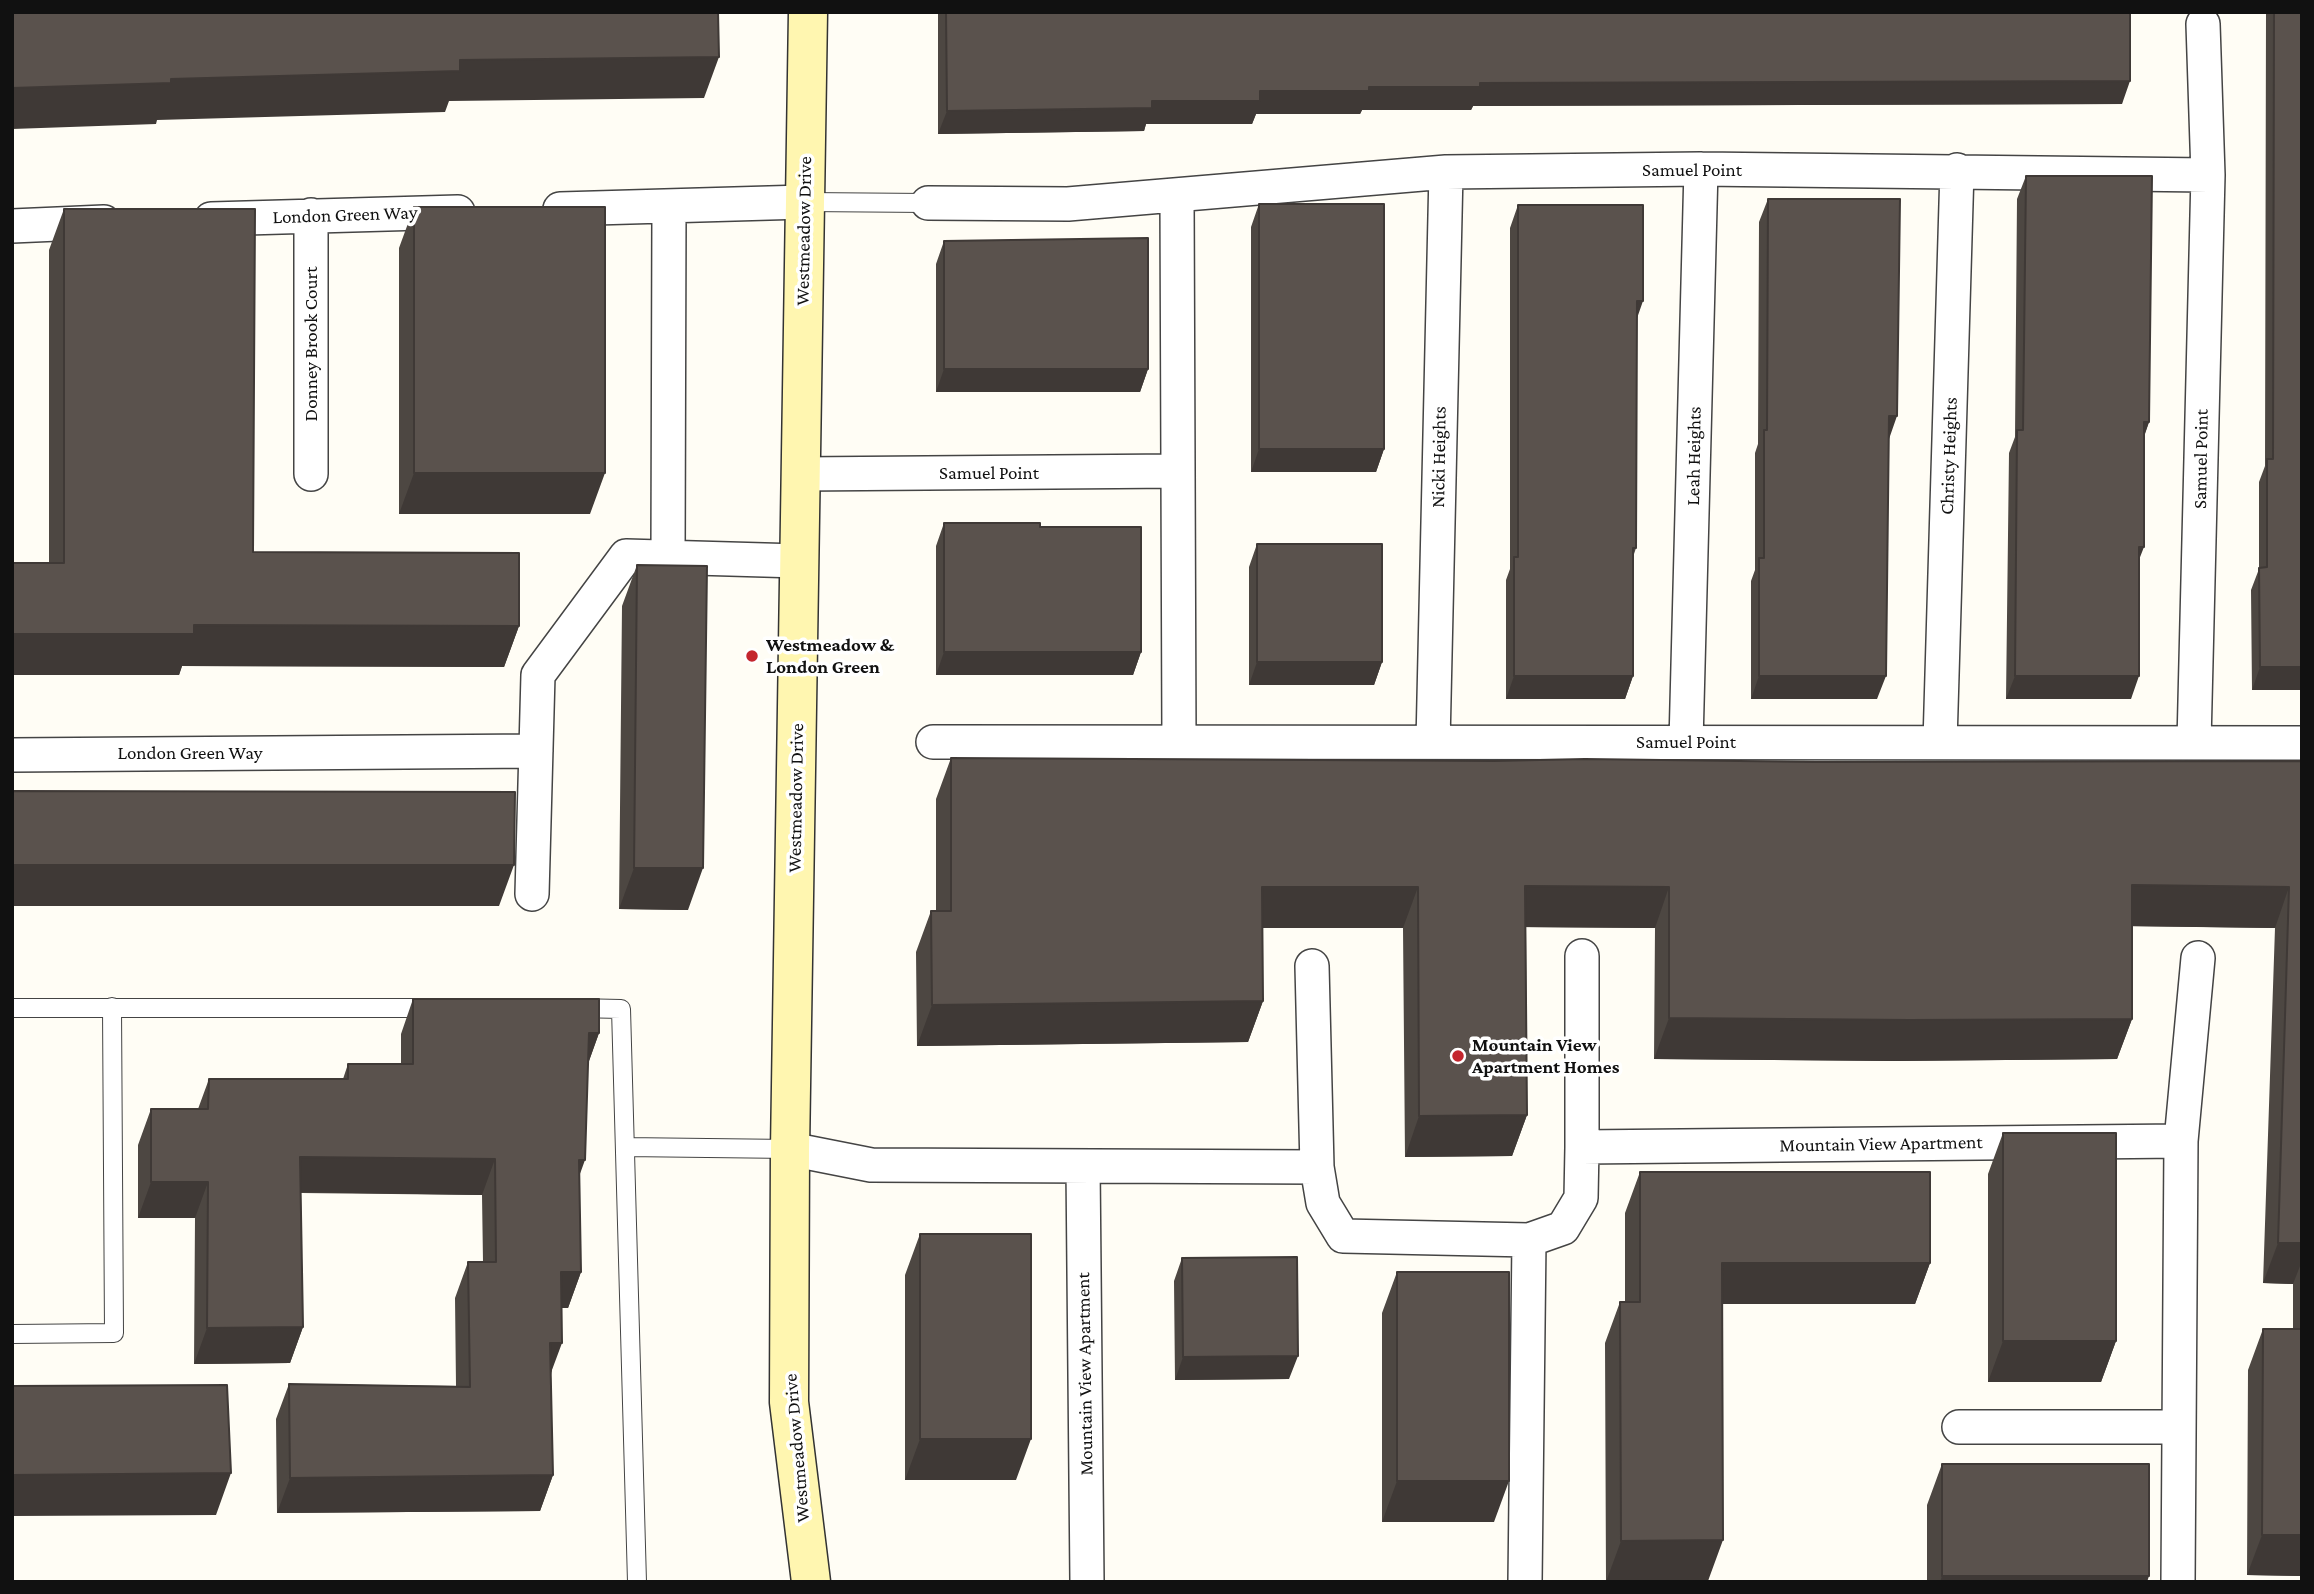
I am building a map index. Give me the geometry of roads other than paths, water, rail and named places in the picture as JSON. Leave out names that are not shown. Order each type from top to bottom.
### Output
[{"type":"street","name":"Westmeadow Drive","points":[[808,12],[790,1149],[789,1402],[811,1582]]},
{"type":"street","name":"Samuel Point","points":[[2194,742],[2208,175],[2203,24]]},
{"type":"street","name":"Leah Heights","points":[[1686,742],[1701,169]]},
{"type":"street","name":"Samuel Point","points":[[928,203],[1068,204],[1446,172],[1957,170],[2208,175]]},
{"type":"street","name":"Christy Heights","points":[[1940,742],[1957,170]]},
{"type":"street","name":"Nicki Heights","points":[[1433,742],[1446,172]]},
{"type":"street","points":[[1177,195],[1179,742]]},
{"type":"street","points":[[531,210],[804,202]]},
{"type":"street","points":[[668,557],[669,206]]},
{"type":"street","name":"London Green Way","points":[[175,220],[490,211]]},
{"type":"street","name":"Donney Brook Court","points":[[310,474],[311,215]]},
{"type":"street","points":[[12,226],[134,221]]},
{"type":"street","name":"Samuel Point","points":[[800,474],[1178,471]]},
{"type":"street","points":[[532,894],[538,675],[626,556],[799,561]]},
{"type":"street","name":"Samuel Point","points":[[933,742],[2302,743]]},
{"type":"street","name":"London Green Way","points":[[12,755],[537,751]]},
{"type":"street","points":[[1312,966],[1317,1167],[1324,1203],[1343,1236],[1529,1240],[1563,1228],[1581,1198],[1582,956]]},
{"type":"street","points":[[2178,1582],[2181,1141],[2198,958]]},
{"type":"street","name":"Mountain View Apartment","points":[[1582,1147],[2181,1141]]},
{"type":"street","points":[[790,1149],[871,1165],[1317,1167]]},
{"type":"street","name":"Mountain View Apartment","points":[[1083,1166],[1087,1582]]},
{"type":"street","points":[[1525,1582],[1529,1240]]},
{"type":"street","points":[[1959,1427],[2179,1427]]},
{"type":"lane","points":[[804,202],[928,203]]},
{"type":"lane","points":[[12,1334],[114,1333],[112,1007]]},
{"type":"lane","points":[[12,1008],[456,1008]]},
{"type":"lane","points":[[552,1008],[621,1009],[637,1582]]},
{"type":"lane","points":[[625,1147],[790,1149]]},
{"type":"place","name":"Westmeadow & London Green","points":[[752,656]]},
{"type":"place","name":"Mountain View Apartment Homes","points":[[1458,1056]]}]
